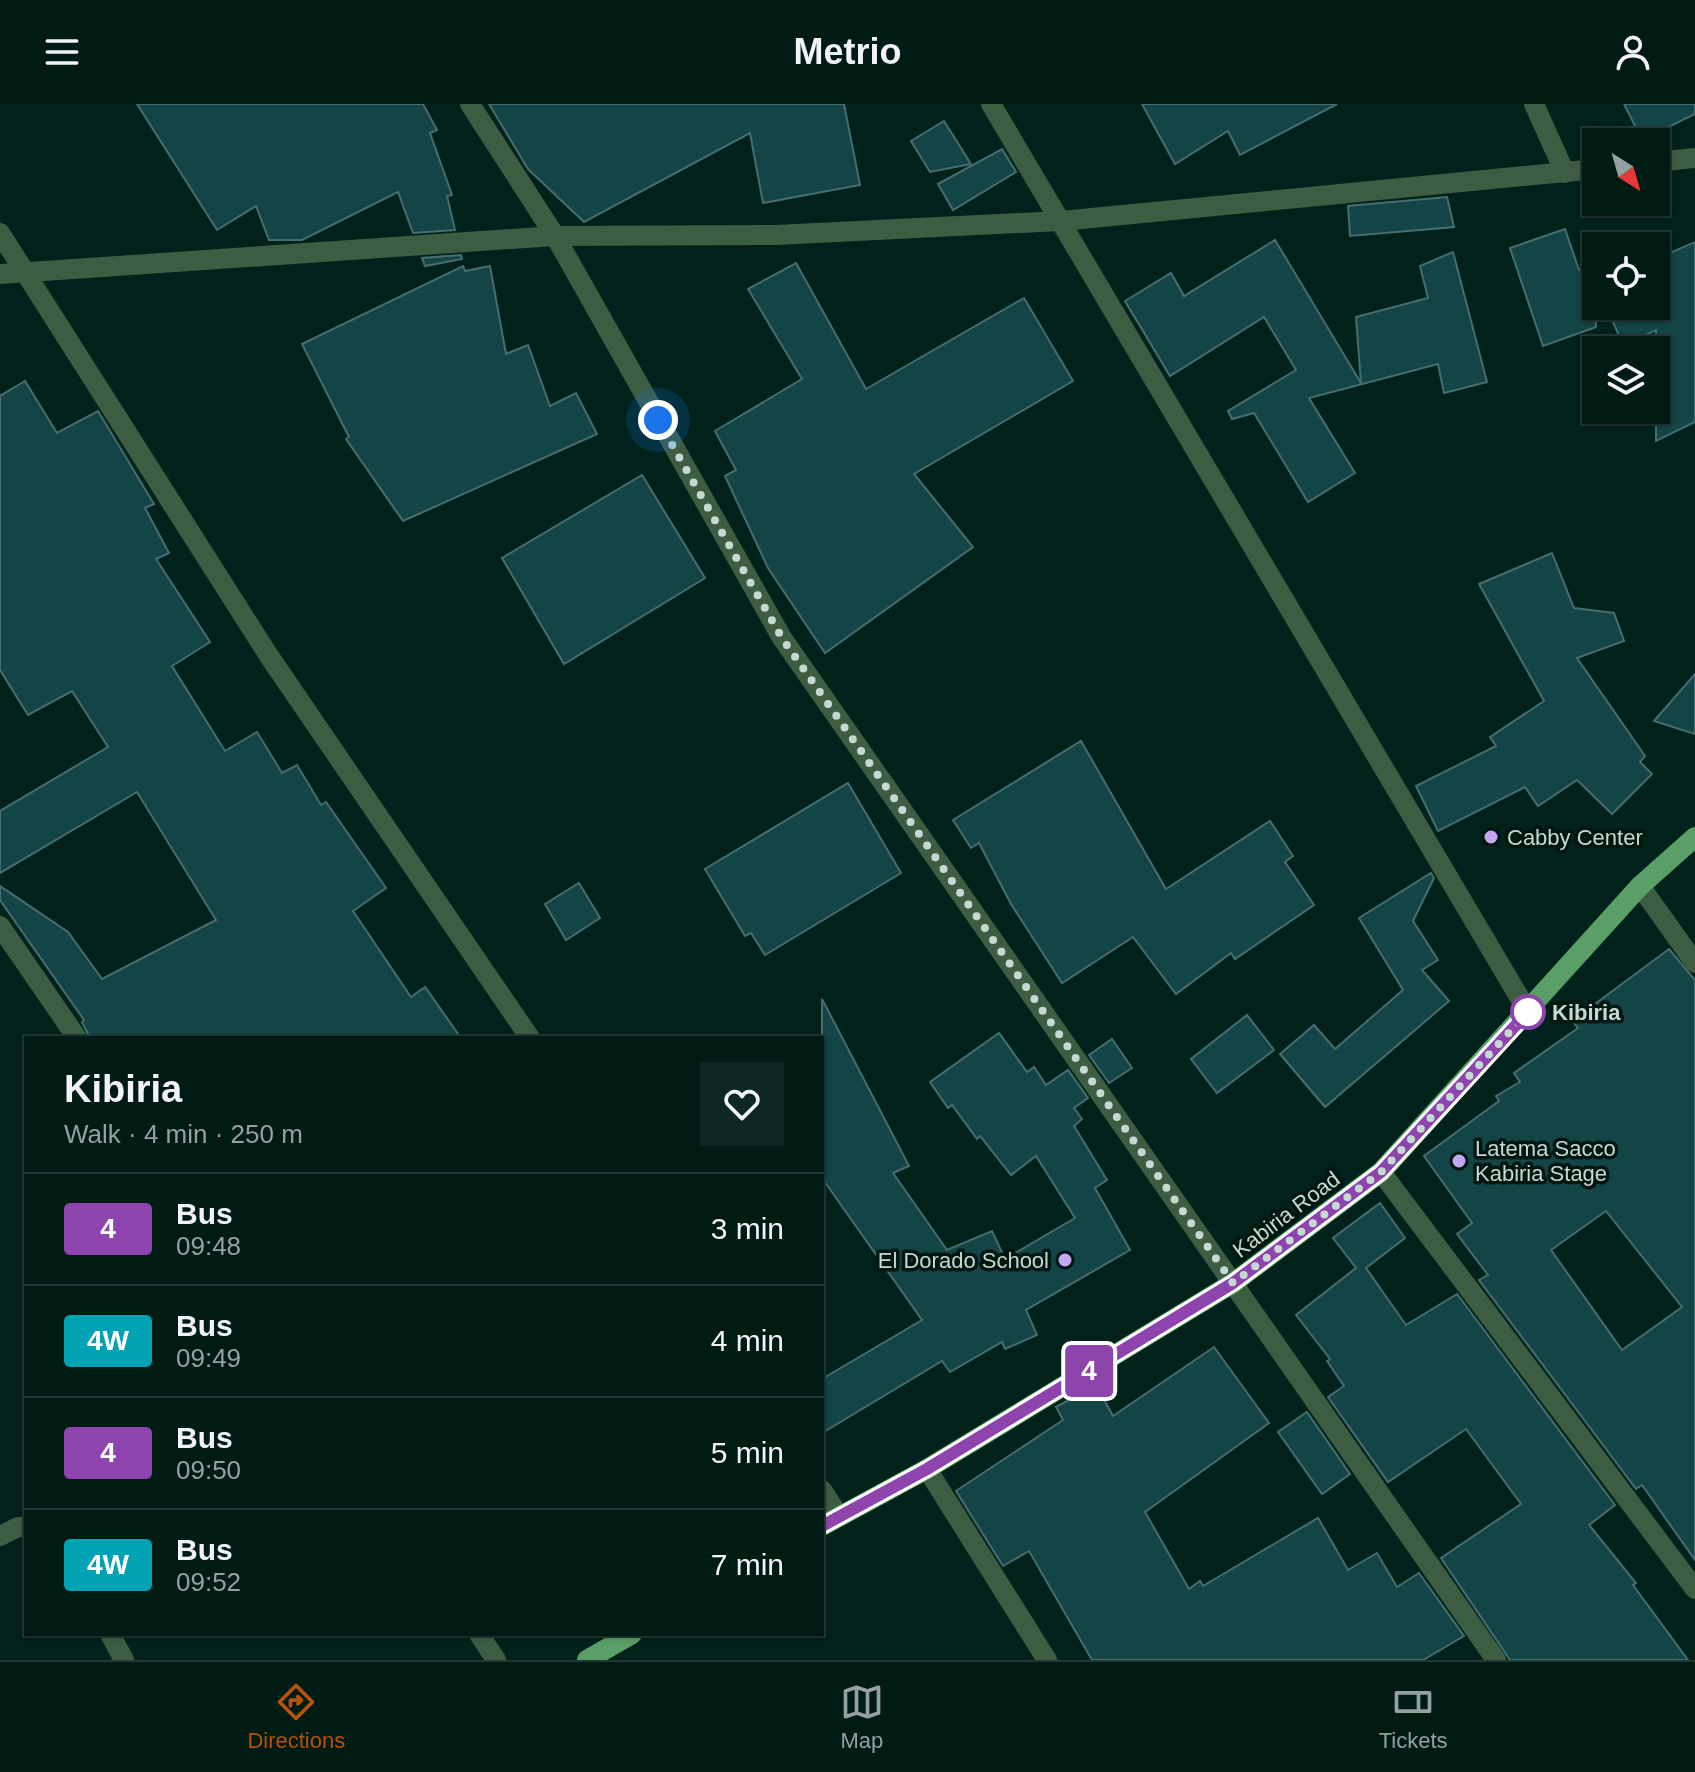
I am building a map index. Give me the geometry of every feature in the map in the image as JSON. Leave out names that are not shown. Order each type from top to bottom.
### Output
[{"type":"main road","name":"Kabiria Road","points":[[830,1521],[927,1469],[1233,1283],[1381,1172],[1640,886],[1695,837]]},
{"type":"main road","points":[[587,1660],[629,1636]]},
{"type":"street","points":[[470,104],[555,236],[782,638],[1496,1660]]},
{"type":"street","points":[[991,104],[1528,1012]]},
{"type":"street","points":[[1534,104],[1565,173]]},
{"type":"street","points":[[1670,161],[1695,158]]},
{"type":"street","points":[[0,274],[555,236],[776,235],[1061,221],[1582,171]]},
{"type":"street","points":[[0,233],[269,656],[529,1036]]},
{"type":"street","points":[[1640,886],[1695,963]]},
{"type":"street","points":[[0,926],[76,1036]]},
{"type":"street","points":[[1381,1172],[1695,1589]]},
{"type":"street","points":[[927,1469],[1047,1660]]},
{"type":"street","points":[[824,1498],[830,1521]]},
{"type":"street","points":[[0,1536],[24,1528]]},
{"type":"street","points":[[111,1636],[124,1660]]},
{"type":"street","points":[[480,1636],[496,1660]]},
{"type":"building","points":[[137,104],[423,104],[437,130],[430,133],[452,195],[447,196],[455,230],[413,233],[398,192],[302,240],[269,240],[256,206],[217,230]]},
{"type":"building","points":[[489,104],[844,104],[860,185],[763,203],[750,133],[584,222],[528,169]]},
{"type":"building","points":[[1142,104],[1337,104],[1240,155],[1228,131],[1175,164]]},
{"type":"building","points":[[1624,104],[1695,104],[1695,114],[1666,128],[1636,128]]},
{"type":"building","points":[[944,121],[971,164],[930,172],[911,141]]},
{"type":"building","points":[[1002,149],[1016,172],[953,210],[938,184]]},
{"type":"building","points":[[1447,197],[1454,227],[1350,236],[1348,206]]},
{"type":"building","points":[[1565,229],[1579,270],[1582,269],[1582,320],[1596,320],[1596,327],[1543,346],[1510,248]]},
{"type":"building","points":[[1275,240],[1361,383],[1356,317],[1428,298],[1420,266],[1453,252],[1487,382],[1444,393],[1438,364],[1309,398],[1355,473],[1308,502],[1254,413],[1232,419],[1228,411],[1296,370],[1264,317],[1170,376],[1125,301],[1171,273],[1184,296]]},
{"type":"building","points":[[1695,242],[1695,422],[1656,441],[1656,424],[1670,424],[1670,336],[1656,336],[1656,330],[1643,336],[1619,336],[1612,320],[1670,320],[1670,253]]},
{"type":"building","points":[[461,255],[462,259],[425,266],[422,258]]},
{"type":"building","points":[[796,263],[866,389],[1024,298],[1073,381],[914,474],[973,547],[825,653],[768,568],[725,476],[736,470],[715,431],[802,379],[748,289]]},
{"type":"building","points":[[463,266],[465,271],[490,266],[506,354],[528,345],[550,406],[576,393],[597,434],[403,521],[346,439],[349,437],[302,344]]},
{"type":"building","points":[[25,381],[57,433],[98,411],[154,504],[145,508],[169,553],[156,559],[210,642],[172,666],[225,751],[257,732],[282,773],[297,765],[321,805],[326,802],[386,888],[353,911],[411,997],[425,987],[460,1036],[89,1036],[82,1022],[84,1020],[0,900],[0,886],[68,932],[102,979],[216,920],[137,792],[0,873],[0,811],[108,747],[72,691],[28,715],[0,670],[0,396]]},
{"type":"building","points":[[642,475],[705,578],[564,664],[502,558]]},
{"type":"building","points":[[1552,553],[1574,608],[1614,613],[1624,641],[1577,658],[1645,756],[1640,762],[1652,774],[1612,814],[1577,780],[1538,806],[1525,787],[1438,831],[1416,786],[1496,746],[1490,737],[1544,701],[1479,584]]},
{"type":"building","points":[[1695,674],[1695,734],[1654,721]]},
{"type":"building","points":[[1081,741],[1166,889],[1270,821],[1293,856],[1285,862],[1314,905],[1235,959],[1231,953],[1176,994],[1133,937],[1062,983],[1011,904],[979,843],[971,848],[953,820]]},
{"type":"building","points":[[848,783],[901,873],[765,955],[751,933],[745,936],[705,869]]},
{"type":"building","points":[[1431,873],[1434,878],[1413,921],[1438,960],[1422,970],[1449,1001],[1325,1107],[1280,1054],[1314,1025],[1335,1049],[1403,990],[1359,918]]},
{"type":"building","points":[[579,883],[600,918],[566,940],[545,904]]},
{"type":"building","points":[[1669,949],[1695,980],[1695,1560],[1642,1485],[1636,1489],[1479,1280],[1488,1275],[1457,1234],[1472,1223],[1424,1156],[1499,1101],[1496,1096],[1520,1082],[1514,1073],[1578,1028],[1572,1021]],"holes":[[[1606,1211],[1682,1307],[1622,1350],[1551,1250]]]},
{"type":"building","points":[[822,999],[909,1166],[893,1173],[947,1250],[992,1231],[1005,1259],[1075,1218],[1036,1156],[1011,1175],[980,1136],[977,1139],[952,1105],[948,1108],[930,1082],[999,1033],[1027,1072],[1034,1067],[1046,1085],[1068,1070],[1088,1098],[1074,1108],[1082,1119],[1074,1126],[1107,1180],[1095,1188],[1130,1250],[1026,1310],[1037,1335],[1005,1349],[1002,1342],[950,1372],[942,1361],[824,1432],[824,1378],[922,1320],[824,1181]]},
{"type":"building","points":[[1247,1015],[1274,1050],[1217,1093],[1191,1059]]},
{"type":"building","points":[[1112,1039],[1132,1068],[1109,1083],[1089,1055]]},
{"type":"building","points":[[1380,1203],[1405,1238],[1366,1268],[1406,1325],[1457,1294],[1615,1505],[1589,1525],[1636,1583],[1633,1585],[1688,1660],[1510,1660],[1441,1558],[1521,1504],[1466,1429],[1388,1482],[1328,1397],[1344,1386],[1327,1361],[1330,1359],[1296,1315],[1356,1268],[1333,1238]]},
{"type":"building","points":[[1214,1347],[1269,1423],[1145,1512],[1189,1589],[1200,1581],[1203,1586],[1318,1518],[1348,1570],[1377,1553],[1397,1587],[1419,1573],[1464,1636],[1423,1660],[1092,1660],[1029,1551],[1003,1566],[956,1491],[1063,1420],[1056,1407],[1096,1385],[1113,1416]]},
{"type":"building","points":[[1307,1412],[1350,1474],[1322,1494],[1278,1432]]},
{"type":"bus line","name":"4","points":[[824,1525],[927,1469],[1233,1283],[1381,1172],[1528,1012]]},
{"type":"place","name":"Cabby Center","points":[[1491,837]]},
{"type":"place","name":"Kibiria","points":[[1528,1012]]},
{"type":"place","name":"Latema Sacco Kabiria Stage","points":[[1459,1161]]},
{"type":"place","name":"El Dorado School","points":[[1065,1260]]},
{"type":"route","points":[[658,420],[736,562],[782,638],[1233,1283],[1381,1172],[1528,1012]]}]
